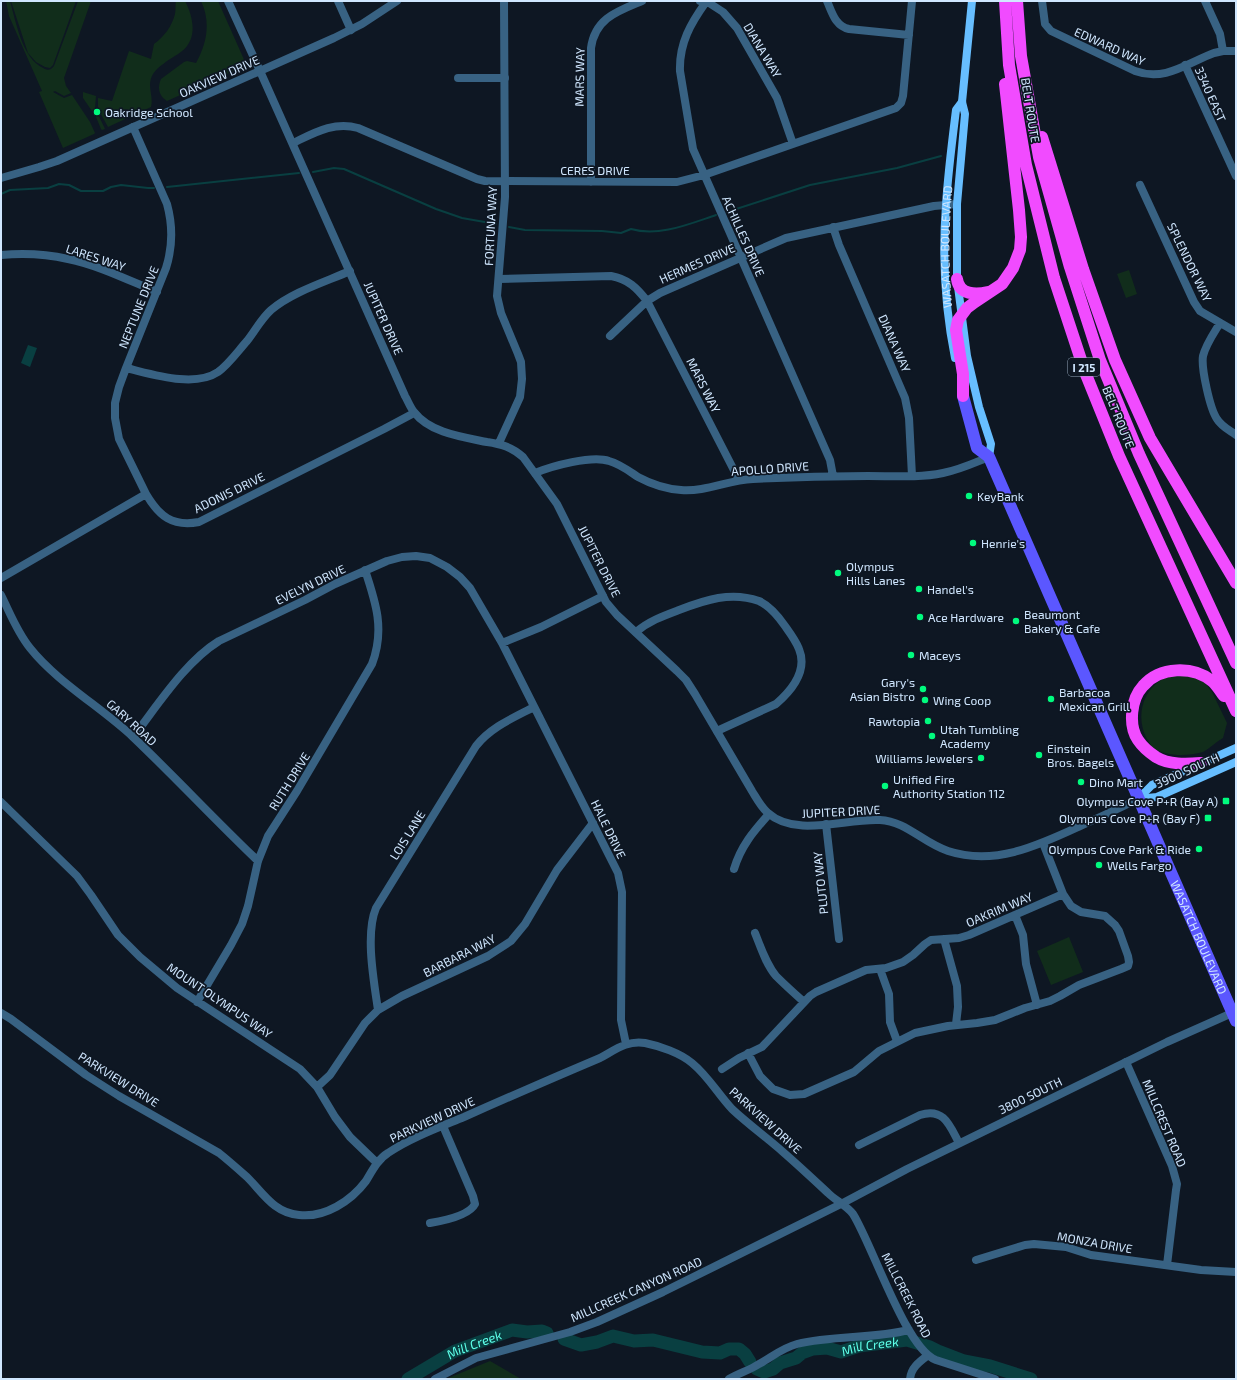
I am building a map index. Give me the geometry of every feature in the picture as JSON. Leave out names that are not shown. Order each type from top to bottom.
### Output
[{"type":"highway","points":[[962,396],[963,374],[956,330],[958,320],[967,308],[1002,284],[1014,268],[1020,250],[1021,237],[1005,85],[1001,1]]},
{"type":"highway","name":"BELT ROUTE","points":[[1005,1],[1009,65],[1026,165],[1054,278],[1085,372],[1119,456],[1236,711]]},
{"type":"highway","name":"BELT ROUTE","points":[[1017,1],[1021,56],[1039,157],[1070,267],[1100,360],[1140,454],[1236,663]]},
{"type":"highway","points":[[1021,56],[1048,157],[1083,269],[1115,360],[1150,438],[1236,584]]},
{"type":"highway","points":[[957,279],[959,287],[967,292],[979,294],[993,290]]},
{"type":"highway","points":[[1201,763],[1174,763],[1157,757],[1138,740],[1132,725],[1132,711],[1136,697],[1143,686],[1153,678],[1166,672],[1189,670],[1199,673],[1213,682],[1236,711]]},
{"type":"main road","name":"WASATCH BOULEVARD","points":[[972,1],[962,102],[965,114],[957,204],[957,279],[967,356],[972,380],[990,444],[989,457],[1138,799],[1235,1016]]},
{"type":"main road","name":"WASATCH BOULEVARD","points":[[962,102],[956,110],[946,204],[945,264],[948,318],[962,396],[977,448],[989,457]]},
{"type":"main road","name":"3900 SOUTH","points":[[1138,799],[1152,785],[1236,748]]},
{"type":"main road","name":"3900 SOUTH","points":[[1138,799],[1157,797],[1236,762]]},
{"type":"street","name":"JUPITER DRIVE","points":[[228,1],[293,143],[405,396],[414,413],[441,431],[499,443],[517,451],[523,457],[563,514],[603,596],[611,608],[686,680],[752,792],[769,814],[790,824],[805,826],[872,819],[888,820],[906,828],[936,846],[961,854],[975,856],[1008,853],[1029,848],[1138,799]]},
{"type":"street","points":[[338,1],[351,30]]},
{"type":"street","name":"OAKVIEW DRIVE","points":[[1,178],[49,164],[260,71],[351,30],[397,1]]},
{"type":"street","name":"FORTUNA WAY","points":[[499,443],[518,402],[522,388],[521,362],[500,308],[497,296],[505,197],[504,1]]},
{"type":"street","name":"MARS WAY","points":[[591,182],[591,48],[593,36],[606,18],[642,1]]},
{"type":"street","name":"DIANA WAY","points":[[704,1],[724,12],[737,28],[777,98],[793,144]]},
{"type":"street","name":"ACHILLES DRIVE","points":[[704,1],[686,34],[681,52],[680,64],[691,142],[704,175],[830,460],[833,476]]},
{"type":"street","points":[[827,1],[835,18],[841,26],[849,29],[909,35],[912,1]]},
{"type":"street","name":"EDWARD WAY","points":[[1042,1],[1046,26],[1053,33],[1144,74],[1163,74],[1210,54],[1223,51],[1236,51]]},
{"type":"street","points":[[1205,1],[1220,34],[1223,51]]},
{"type":"street","name":"CERES DRIVE","points":[[293,143],[332,126],[351,126],[485,181],[677,182],[704,175],[892,110],[899,106],[903,96],[909,35]]},
{"type":"street","name":"3340 EAST","points":[[1186,65],[1236,176]]},
{"type":"street","points":[[458,78],[505,78]]},
{"type":"street","name":"NEPTUNE DRIVE","points":[[133,127],[163,193],[171,225],[172,242],[169,260],[126,368],[115,403],[116,426],[122,446],[146,494]]},
{"type":"street","name":"SPLENDOR WAY","points":[[1140,185],[1194,302],[1200,311],[1236,332]]},
{"type":"street","name":"HERMES DRIVE","points":[[610,336],[647,301],[660,293],[786,238],[946,204],[957,204]]},
{"type":"street","name":"DIANA WAY","points":[[833,227],[839,245],[905,398],[909,418],[912,476]]},
{"type":"street","name":"LARES WAY","points":[[1,255],[41,255],[69,259],[95,267],[157,292]]},
{"type":"street","points":[[126,368],[177,378],[197,378],[212,375],[226,365],[254,332],[266,315],[278,305],[296,294],[350,271]]},
{"type":"street","points":[[499,279],[611,276],[621,278],[631,283],[639,290],[647,301]]},
{"type":"street","name":"MARS WAY","points":[[647,301],[739,480]]},
{"type":"street","points":[[1220,323],[1206,348],[1202,362],[1203,370],[1213,413],[1225,428],[1236,435]]},
{"type":"street","name":"ADONIS DRIVE","points":[[146,494],[158,512],[169,519],[182,523],[199,522],[414,413]]},
{"type":"street","name":"APOLLO DRIVE","points":[[535,473],[568,463],[601,459],[618,464],[651,483],[673,489],[689,490],[702,489],[739,480],[833,476],[912,476],[938,474],[951,471],[989,457]]},
{"type":"street","points":[[1,578],[146,494]]},
{"type":"street","name":"EVELYN DRIVE","points":[[133,737],[188,667],[212,645],[365,570],[402,557],[423,557],[439,562],[460,577],[470,588],[502,643]]},
{"type":"street","name":"RUTH DRIVE","points":[[197,1002],[237,935],[248,906],[258,861],[273,827],[298,791],[364,680],[376,656],[379,637],[378,620],[375,602],[365,570]]},
{"type":"street","name":"GARY ROAD","points":[[1,595],[17,629],[37,657],[133,737],[258,861]]},
{"type":"street","points":[[502,643],[541,627],[603,596]]},
{"type":"street","points":[[636,632],[656,618],[708,599],[727,596],[758,601],[766,605],[781,620],[800,650],[802,664],[797,680],[784,697],[776,704],[717,731]]},
{"type":"street","name":"HALE DRIVE","points":[[502,643],[618,873],[621,886],[622,923],[621,1020],[626,1044]]},
{"type":"street","name":"LOIS LANE","points":[[378,1010],[370,934],[376,908],[476,746],[484,736],[494,728],[534,707]]},
{"type":"street","name":"MOUNT OLYMPUS WAY","points":[[1,802],[77,876],[118,935],[152,968],[197,1002],[295,1065],[305,1074],[316,1087],[350,1137],[377,1164]]},
{"type":"street","points":[[734,869],[743,845],[769,814]]},
{"type":"street","name":"BARBARA WAY","points":[[316,1087],[330,1075],[365,1023],[378,1010],[394,1000],[488,956],[511,941],[525,924],[557,870],[593,823]]},
{"type":"street","name":"PLUTO WAY","points":[[826,824],[839,939]]},
{"type":"street","points":[[748,1053],[760,1076],[768,1085],[778,1092],[799,1095],[854,1072],[875,1053],[897,1041],[919,1032],[956,1024],[995,1020],[1024,1008],[1037,1005],[1060,996],[1088,981],[1121,970],[1128,966],[1129,962],[1119,931],[1113,922],[1105,916],[1077,910],[1071,906],[1063,894],[1043,843]]},
{"type":"street","name":"OAKRIM WAY","points":[[722,1069],[748,1053],[759,1049],[814,993],[866,970],[890,967],[906,960],[928,942],[969,935],[1063,894]]},
{"type":"street","points":[[1015,915],[1023,935],[1024,956],[1037,1005]]},
{"type":"street","points":[[755,933],[766,959],[776,976],[804,1002]]},
{"type":"street","points":[[944,940],[957,986],[958,1007],[956,1024]]},
{"type":"street","points":[[880,969],[889,994],[890,1022],[897,1041]]},
{"type":"street","name":"PARKVIEW DRIVE","points":[[1,1013],[20,1025],[86,1075],[230,1161],[266,1198],[281,1211],[299,1216],[320,1213],[341,1204],[357,1192],[377,1164],[387,1153],[396,1148],[600,1058],[626,1044],[638,1042],[650,1044],[692,1063],[733,1109],[841,1204]]},
{"type":"street","name":"3800 SOUTH","points":[[841,1204],[959,1143],[1166,1042],[1235,1016]]},
{"type":"street","name":"MILLCREST ROAD","points":[[1126,1062],[1172,1166],[1177,1184],[1167,1265]]},
{"type":"street","points":[[859,1145],[929,1112],[938,1114],[944,1118],[959,1143]]},
{"type":"street","points":[[430,1223],[448,1219],[469,1210],[475,1204],[443,1126]]},
{"type":"street","name":"MILLCREEK ROAD","points":[[841,1204],[852,1213],[911,1334],[921,1349],[928,1356],[936,1360],[995,1379]]},
{"type":"street","name":"MILLCREEK CANYON ROAD","points":[[435,1379],[476,1358],[557,1336],[597,1322],[663,1292],[841,1204]]},
{"type":"street","name":"MONZA DRIVE","points":[[976,1260],[1025,1245],[1034,1244],[1066,1247],[1091,1255],[1201,1270],[1236,1272]]},
{"type":"street","points":[[729,1379],[796,1344],[844,1337],[911,1334]]},
{"type":"street","points":[[910,1379],[910,1375],[917,1364],[928,1356]]},
{"type":"shaded area","points":[[6,1],[10,1],[25,48],[36,63],[48,70],[54,66],[78,1],[91,1],[64,78],[66,86],[71,93],[64,96],[55,91],[53,92],[64,98],[72,95],[90,122],[95,133],[94,134],[63,148],[39,92],[42,91],[9,16]]},
{"type":"shaded area","points":[[11,1],[76,1],[53,65],[50,68],[36,62],[28,53]]},
{"type":"shaded area","points":[[176,1],[185,1],[190,12],[193,29],[190,41],[183,50],[161,65],[153,74],[150,83],[152,98],[151,107],[108,127],[98,109],[98,98],[112,101],[129,51],[151,59],[154,44],[164,35],[172,23],[175,14]]},
{"type":"shaded area","points":[[201,1],[218,1],[246,64],[245,66],[167,101],[162,97],[160,92],[159,86],[161,79],[184,62],[187,61],[196,63],[203,48],[207,25]]},
{"type":"shaded area","points":[[83,92],[96,96],[95,108],[105,129],[101,129],[96,117],[83,98]]},
{"type":"shaded area","points":[[1129,270],[1137,294],[1126,298],[1117,274]]},
{"type":"shaded area","points":[[28,345],[37,348],[30,367],[21,363]]},
{"type":"shaded area","points":[[1179,675],[1193,677],[1205,683],[1212,692],[1227,723],[1223,738],[1203,752],[1181,755],[1162,752],[1152,747],[1144,731],[1141,715],[1142,707],[1149,692],[1154,685],[1161,680],[1167,677]]},
{"type":"shaded area","points":[[1069,937],[1083,972],[1051,985],[1037,951]]},
{"type":"shaded area","points":[[490,1361],[521,1379],[446,1379]]},
{"type":"waterway","points":[[727,212],[810,185],[897,168],[941,156]]},
{"type":"waterway","points":[[313,172],[334,168],[344,169],[436,209],[462,218],[496,224]]},
{"type":"waterway","points":[[167,187],[299,173]]},
{"type":"waterway","points":[[1,194],[10,190],[48,188],[59,184],[69,185],[81,191],[103,191],[111,187],[121,185],[154,188]]},
{"type":"waterway","points":[[509,227],[525,230],[602,231],[621,233],[631,229],[652,231],[674,228],[716,215]]},
{"type":"waterway","name":"Mill Creek","points":[[408,1379],[455,1351],[512,1330],[527,1332],[542,1331],[547,1333]]},
{"type":"waterway","name":"Mill Creek","points":[[564,1339],[581,1345],[597,1342],[613,1336],[634,1341],[653,1340],[702,1352],[720,1353],[729,1349],[739,1349],[745,1354],[750,1362]]},
{"type":"waterway","name":"Mill Creek","points":[[757,1369],[764,1372],[773,1369],[780,1363],[796,1358],[802,1353],[813,1349],[827,1348],[841,1352],[859,1346],[907,1340],[930,1347],[964,1361],[990,1366],[1031,1379]]},
{"type":"place","name":"Oakridge School","points":[[97,112]]},
{"type":"place","name":"KeyBank","points":[[969,496]]},
{"type":"place","name":"Henrie's","points":[[973,543]]},
{"type":"place","name":"Olympus Hills Lanes","points":[[838,573]]},
{"type":"place","name":"Handel's","points":[[919,589]]},
{"type":"place","name":"Ace Hardware","points":[[920,617]]},
{"type":"place","name":"Beaumont Bakery & Cafe","points":[[1016,621]]},
{"type":"place","name":"Maceys","points":[[911,655]]},
{"type":"place","name":"Gary's Asian Bistro","points":[[923,689]]},
{"type":"place","name":"Barbacoa Mexican Grill","points":[[1051,699]]},
{"type":"place","name":"Wing Coop","points":[[925,700]]},
{"type":"place","name":"Rawtopia","points":[[928,721]]},
{"type":"place","name":"Utah Tumbling Academy","points":[[932,736]]},
{"type":"place","name":"Einstein Bros. Bagels","points":[[1039,755]]},
{"type":"place","name":"Williams Jewelers","points":[[981,758]]},
{"type":"place","name":"Dino Mart","points":[[1081,782]]},
{"type":"place","name":"Unified Fire Authority Station 112","points":[[885,786]]},
{"type":"place","name":"Olympus Cove P+R (Bay A)","points":[[1226,801]]},
{"type":"place","name":"Olympus Cove P+R (Bay F)","points":[[1208,818]]},
{"type":"place","name":"Olympus Cove Park & Ride","points":[[1199,849]]},
{"type":"place","name":"Wells Fargo","points":[[1099,865]]}]
